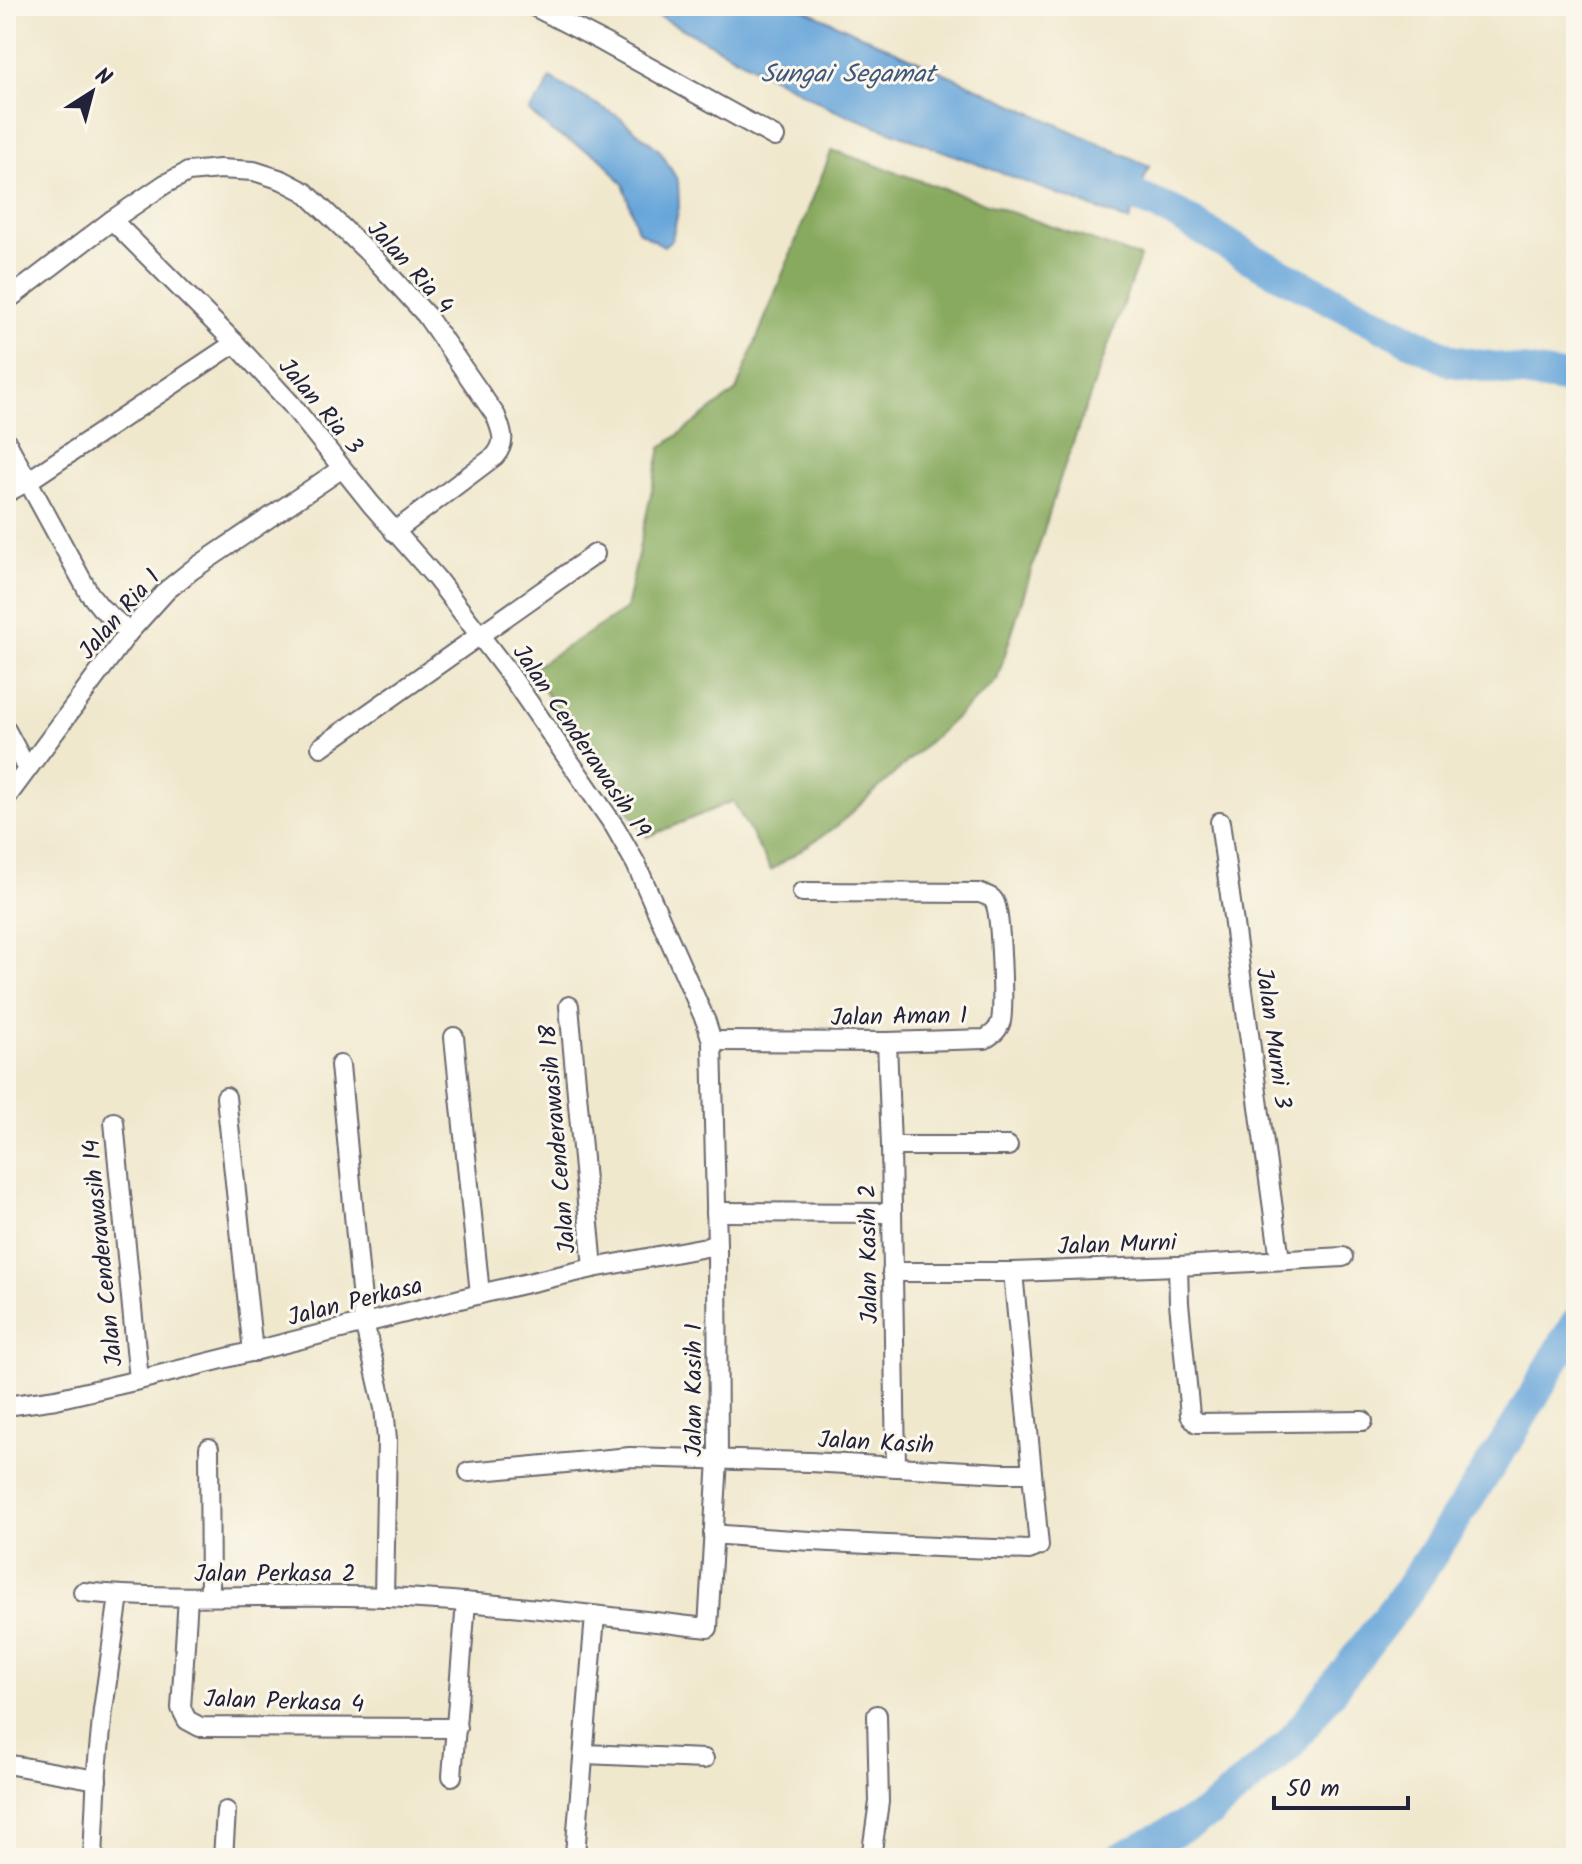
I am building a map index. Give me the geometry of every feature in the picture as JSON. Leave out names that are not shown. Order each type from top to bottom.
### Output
[{"type":"street","points":[[533,6],[775,137]]},
{"type":"street","name":"Jalan Ria 4","points":[[112,220],[188,172],[220,169],[254,171],[305,192],[374,258],[426,315],[496,416],[503,435],[502,447],[495,456],[394,532]]},
{"type":"street","points":[[6,301],[112,220]]},
{"type":"street","name":"Jalan Ria 3","points":[[112,220],[291,404],[341,469],[436,578],[480,635]]},
{"type":"street","points":[[6,493],[235,343]]},
{"type":"street","points":[[6,441],[89,593],[129,632]]},
{"type":"street","name":"Jalan Ria 1","points":[[6,798],[129,632],[167,590],[341,469]]},
{"type":"street","points":[[321,747],[595,554]]},
{"type":"street","name":"Jalan Cenderawasih 19","points":[[480,635],[599,803],[636,864],[706,1022],[712,1041],[717,1245]]},
{"type":"street","points":[[6,730],[27,769]]},
{"type":"street","name":"Jalan Murni 3","points":[[1220,822],[1280,1260]]},
{"type":"street","name":"Jalan Aman 1","points":[[712,1041],[985,1039],[997,1031],[1001,1018],[1001,957],[997,905],[991,897],[980,893],[802,892]]},
{"type":"street","name":"Jalan Cenderawasih 18","points":[[569,1006],[593,1268]]},
{"type":"street","points":[[454,1037],[480,1294]]},
{"type":"street","name":"Jalan Kasih 2","points":[[887,1042],[896,1467]]},
{"type":"street","points":[[340,1065],[364,1322],[384,1408],[387,1439],[384,1597]]},
{"type":"street","points":[[226,1097],[253,1352]]},
{"type":"street","name":"Jalan Cenderawasih 14","points":[[114,1122],[139,1380]]},
{"type":"street","points":[[891,1146],[1008,1146]]},
{"type":"street","points":[[716,1212],[891,1213]]},
{"type":"street","name":"Jalan Perkasa","points":[[6,1406],[56,1399],[139,1380],[364,1322],[593,1268],[717,1245]]},
{"type":"street","name":"Jalan Kasih 1","points":[[708,1628],[718,1459],[717,1245]]},
{"type":"street","name":"Jalan Murni","points":[[892,1272],[1013,1272],[1343,1257]]},
{"type":"street","points":[[1178,1266],[1190,1415],[1197,1423],[1363,1421]]},
{"type":"street","points":[[713,1534],[792,1541],[1029,1550],[1039,1546],[1013,1272]]},
{"type":"street","points":[[209,1448],[210,1596]]},
{"type":"street","name":"Jalan Kasih","points":[[469,1472],[613,1458],[718,1459],[1031,1473]]},
{"type":"street","name":"Jalan Perkasa 2","points":[[83,1592],[119,1596],[384,1597],[466,1602],[708,1628]]},
{"type":"street","points":[[93,1858],[103,1710],[119,1596]]},
{"type":"street","name":"Jalan Perkasa 4","points":[[188,1597],[181,1708],[187,1720],[200,1727],[457,1728]]},
{"type":"street","points":[[452,1776],[466,1602]]},
{"type":"street","points":[[575,1854],[595,1616]]},
{"type":"street","points":[[871,1858],[879,1802],[877,1715]]},
{"type":"street","points":[[584,1754],[704,1759]]},
{"type":"street","points":[[6,1764],[97,1775]]},
{"type":"street","points":[[223,1858],[226,1811]]},
{"type":"green space","points":[[832,150],[1140,257],[1060,479],[997,680],[837,826],[771,870],[733,801],[647,837],[530,670],[626,609],[661,448],[736,391]]},
{"type":"water","name":"Sungai Segamat","points":[[640,6],[797,6],[1149,166],[1129,221],[834,110]]},
{"type":"water","points":[[550,78],[619,117],[660,151],[678,181],[679,207],[672,239],[664,246],[638,231],[623,184],[600,157],[552,132],[529,111],[545,91]]},
{"type":"waterway","points":[[1100,182],[1171,211],[1252,259],[1451,361],[1576,380]]},
{"type":"waterway","points":[[1121,1858],[1209,1813],[1289,1745],[1410,1588],[1511,1434],[1576,1323]]}]
